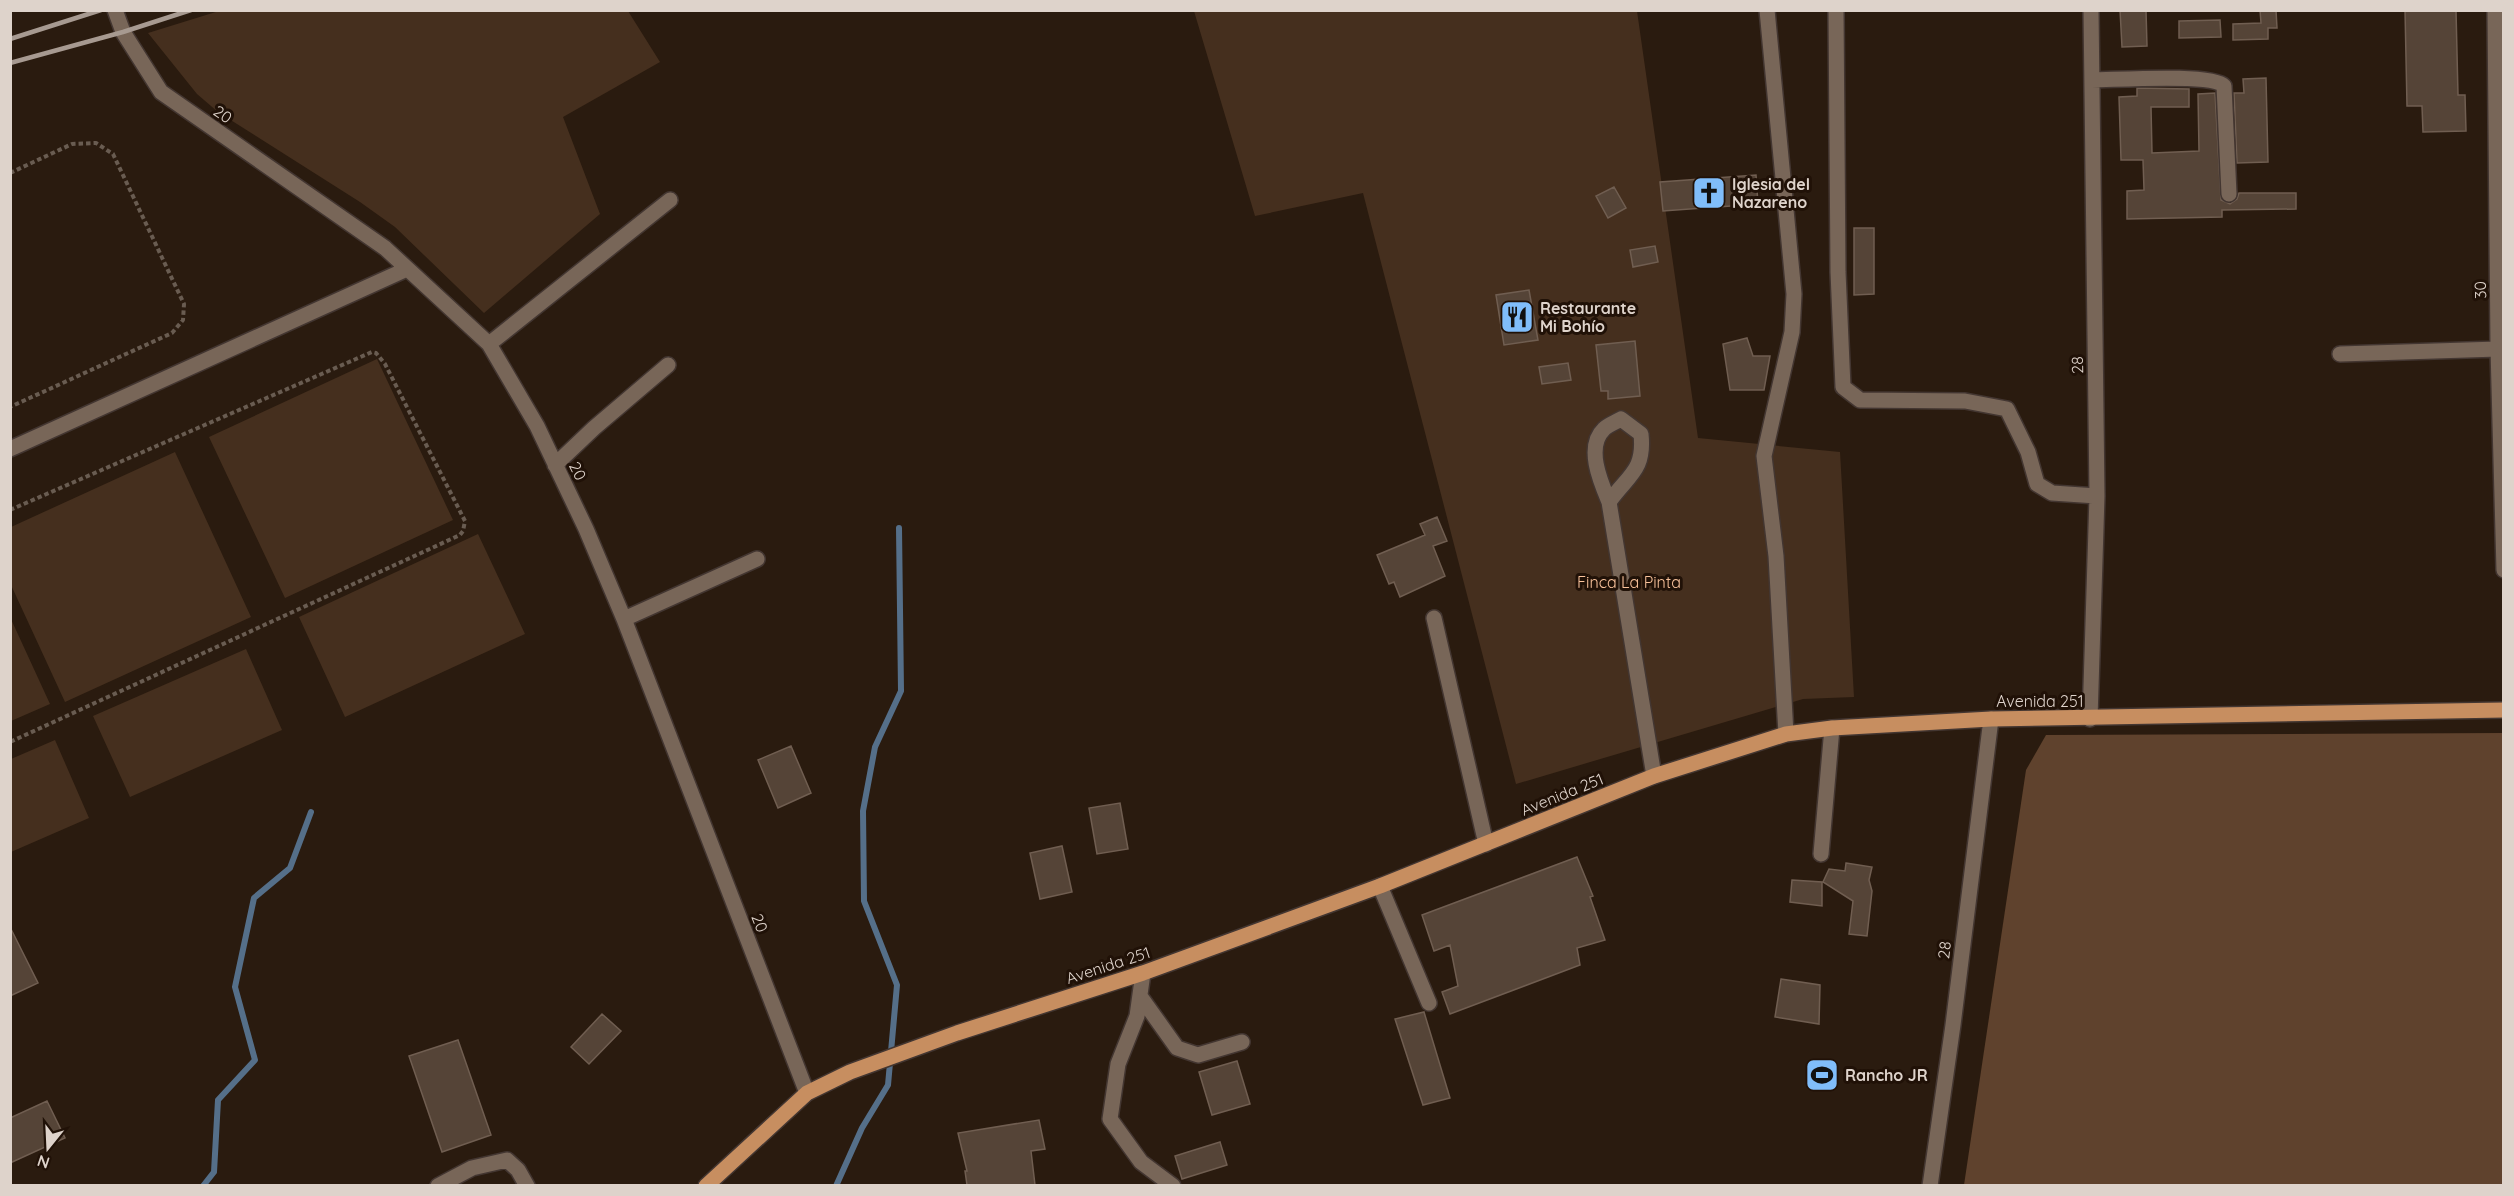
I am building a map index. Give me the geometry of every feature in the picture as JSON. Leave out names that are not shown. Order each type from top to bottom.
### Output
[{"type":"main road","name":"Avenida 251","points":[[706,1185],[807,1094],[850,1072],[1143,973],[1380,886],[1654,776],[1786,734],[1832,728],[1991,719],[2504,710]]},
{"type":"street","name":"20","points":[[115,10],[123,32],[161,92],[385,248],[489,344],[537,426],[586,529],[624,619],[807,1094]]},
{"type":"street","points":[[1767,10],[1794,294],[1792,332],[1764,456],[1776,556],[1786,734]]},
{"type":"street","points":[[1836,10],[1838,272],[1843,387],[1860,400],[1965,401],[2007,409],[2028,452],[2037,484],[2052,493],[2097,496]]},
{"type":"street","name":"28","points":[[2090,718],[2097,496],[2091,10]]},
{"type":"street","name":"30","points":[[2495,10],[2498,350],[2504,570]]},
{"type":"street","points":[[2092,80],[2203,79],[2221,83],[2224,86],[2229,194]]},
{"type":"street","points":[[489,344],[670,200]]},
{"type":"street","points":[[10,449],[407,269]]},
{"type":"street","points":[[2340,354],[2498,350]]},
{"type":"street","points":[[555,465],[594,428],[668,365]]},
{"type":"street","points":[[1609,502],[1621,485],[1635,472],[1642,457],[1641,434],[1621,419],[1603,429],[1596,445],[1596,471],[1609,502],[1654,776]]},
{"type":"street","points":[[624,619],[757,558]]},
{"type":"street","points":[[1434,618],[1486,844]]},
{"type":"street","name":"28","points":[[1930,1185],[1953,1024],[1991,719]]},
{"type":"street","points":[[1821,854],[1832,728]]},
{"type":"street","points":[[1380,886],[1429,1003]]},
{"type":"street","points":[[1143,973],[1137,1016],[1118,1064],[1110,1119],[1141,1162],[1173,1185]]},
{"type":"street","points":[[1140,996],[1177,1048],[1198,1055],[1242,1042]]},
{"type":"street","points":[[438,1185],[472,1168],[507,1160],[518,1170],[526,1185]]},
{"type":"path","points":[[10,173],[72,144],[96,143],[113,154],[184,304],[183,320],[172,333],[10,407]]},
{"type":"path","points":[[10,510],[376,352],[385,364],[465,521],[460,535],[10,742]]},
{"type":"green space","points":[[219,11],[628,11],[660,62],[563,117],[600,214],[484,313],[395,227],[360,202],[218,112],[197,94],[148,33]]},
{"type":"green space","name":"Finca La Pinta","points":[[1194,11],[1637,11],[1698,438],[1840,452],[1854,697],[1803,699],[1516,784],[1363,193],[1255,216]]},
{"type":"green space","points":[[377,359],[453,520],[285,598],[209,437]]},
{"type":"green space","points":[[175,452],[251,617],[65,702],[11,585],[11,527]]},
{"type":"green space","points":[[478,534],[525,634],[345,717],[299,617]]},
{"type":"green space","points":[[10,617],[50,704],[11,721],[10,721]]},
{"type":"green space","points":[[246,649],[282,730],[130,797],[93,716]]},
{"type":"green space","points":[[55,740],[89,818],[11,852],[11,759]]},
{"type":"shaded area","points":[[2503,733],[2503,1185],[1964,1185],[2026,770],[2046,735]]},
{"type":"water","name":"Rancho JR","points":[[1808,1070],[1835,1071],[1834,1082],[1810,1080]]},
{"type":"building","points":[[2120,10],[2146,10],[2147,46],[2122,47]]},
{"type":"building","points":[[2260,10],[2276,10],[2277,28],[2268,28],[2268,39],[2233,40],[2233,24],[2261,23]]},
{"type":"building","points":[[2405,10],[2456,10],[2458,95],[2465,95],[2466,131],[2423,132],[2422,106],[2407,106]]},
{"type":"building","points":[[2220,20],[2221,37],[2179,38],[2179,21]]},
{"type":"building","points":[[2266,78],[2268,162],[2237,163],[2234,93],[2244,93],[2243,79]]},
{"type":"building","points":[[2137,88],[2189,89],[2189,107],[2151,107],[2152,153],[2199,151],[2198,94],[2215,93],[2221,200],[2230,204],[2237,199],[2239,193],[2296,193],[2296,209],[2222,210],[2222,217],[2127,219],[2127,191],[2144,190],[2143,160],[2121,160],[2119,97],[2137,96]]},
{"type":"building","name":"Iglesia del Nazareno","points":[[1756,175],[1758,204],[1663,211],[1660,182]]},
{"type":"building","points":[[1614,187],[1626,208],[1608,218],[1596,196]]},
{"type":"building","points":[[1854,228],[1874,228],[1874,294],[1854,295]]},
{"type":"building","points":[[1655,246],[1658,262],[1633,267],[1630,250]]},
{"type":"building","name":"Restaurante Mi Bohío","points":[[1529,290],[1538,340],[1504,345],[1496,295]]},
{"type":"building","points":[[1747,338],[1753,356],[1770,356],[1764,390],[1730,390],[1723,344]]},
{"type":"building","points":[[1635,341],[1640,396],[1608,399],[1608,391],[1601,391],[1596,345]]},
{"type":"building","points":[[1568,363],[1571,380],[1542,384],[1539,367]]},
{"type":"building","points":[[1437,517],[1447,541],[1433,546],[1445,576],[1400,597],[1394,582],[1389,584],[1377,555],[1425,535],[1420,524]]},
{"type":"building","points":[[791,746],[811,793],[778,808],[758,760]]},
{"type":"building","points":[[1120,803],[1128,849],[1097,854],[1089,808]]},
{"type":"building","points":[[1062,846],[1072,892],[1040,899],[1030,853]]},
{"type":"building","points":[[1577,857],[1593,896],[1590,897],[1605,940],[1577,948],[1580,965],[1450,1014],[1442,992],[1458,986],[1450,945],[1434,951],[1422,915]]},
{"type":"building","points":[[1846,863],[1872,867],[1869,880],[1872,891],[1867,936],[1849,934],[1853,901],[1823,882],[1829,869],[1845,871]]},
{"type":"building","points":[[1792,880],[1822,882],[1822,906],[1790,902]]},
{"type":"building","points":[[10,927],[38,983],[10,996]]},
{"type":"building","points":[[1781,979],[1820,985],[1819,1024],[1775,1017]]},
{"type":"building","points":[[1424,1012],[1450,1098],[1423,1105],[1395,1019]]},
{"type":"building","points":[[602,1014],[621,1031],[589,1064],[571,1047]]},
{"type":"building","points":[[458,1040],[491,1135],[442,1152],[409,1056]]},
{"type":"building","points":[[1237,1061],[1250,1104],[1212,1115],[1199,1072]]},
{"type":"building","points":[[47,1101],[65,1138],[10,1163],[10,1118]]},
{"type":"building","points":[[1039,1120],[1045,1149],[1031,1151],[1035,1185],[967,1185],[965,1171],[967,1171],[958,1133]]},
{"type":"building","points":[[1220,1142],[1227,1165],[1182,1179],[1175,1156]]},
{"type":"waterway","points":[[836,1186],[862,1128],[888,1085],[897,985],[864,901],[863,811],[875,747],[901,691],[899,528]]},
{"type":"waterway","points":[[203,1186],[214,1172],[218,1100],[255,1060],[235,987],[254,898],[290,868],[311,812]]},
{"type":"railway","points":[[10,39],[101,10]]},
{"type":"railway","points":[[10,63],[123,32],[191,10]]},
{"type":"place","name":"Iglesia del Nazareno","points":[[1709,193]]},
{"type":"place","name":"Restaurante Mi Bohío","points":[[1517,317]]},
{"type":"place","name":"Rancho JR","points":[[1822,1075]]}]
